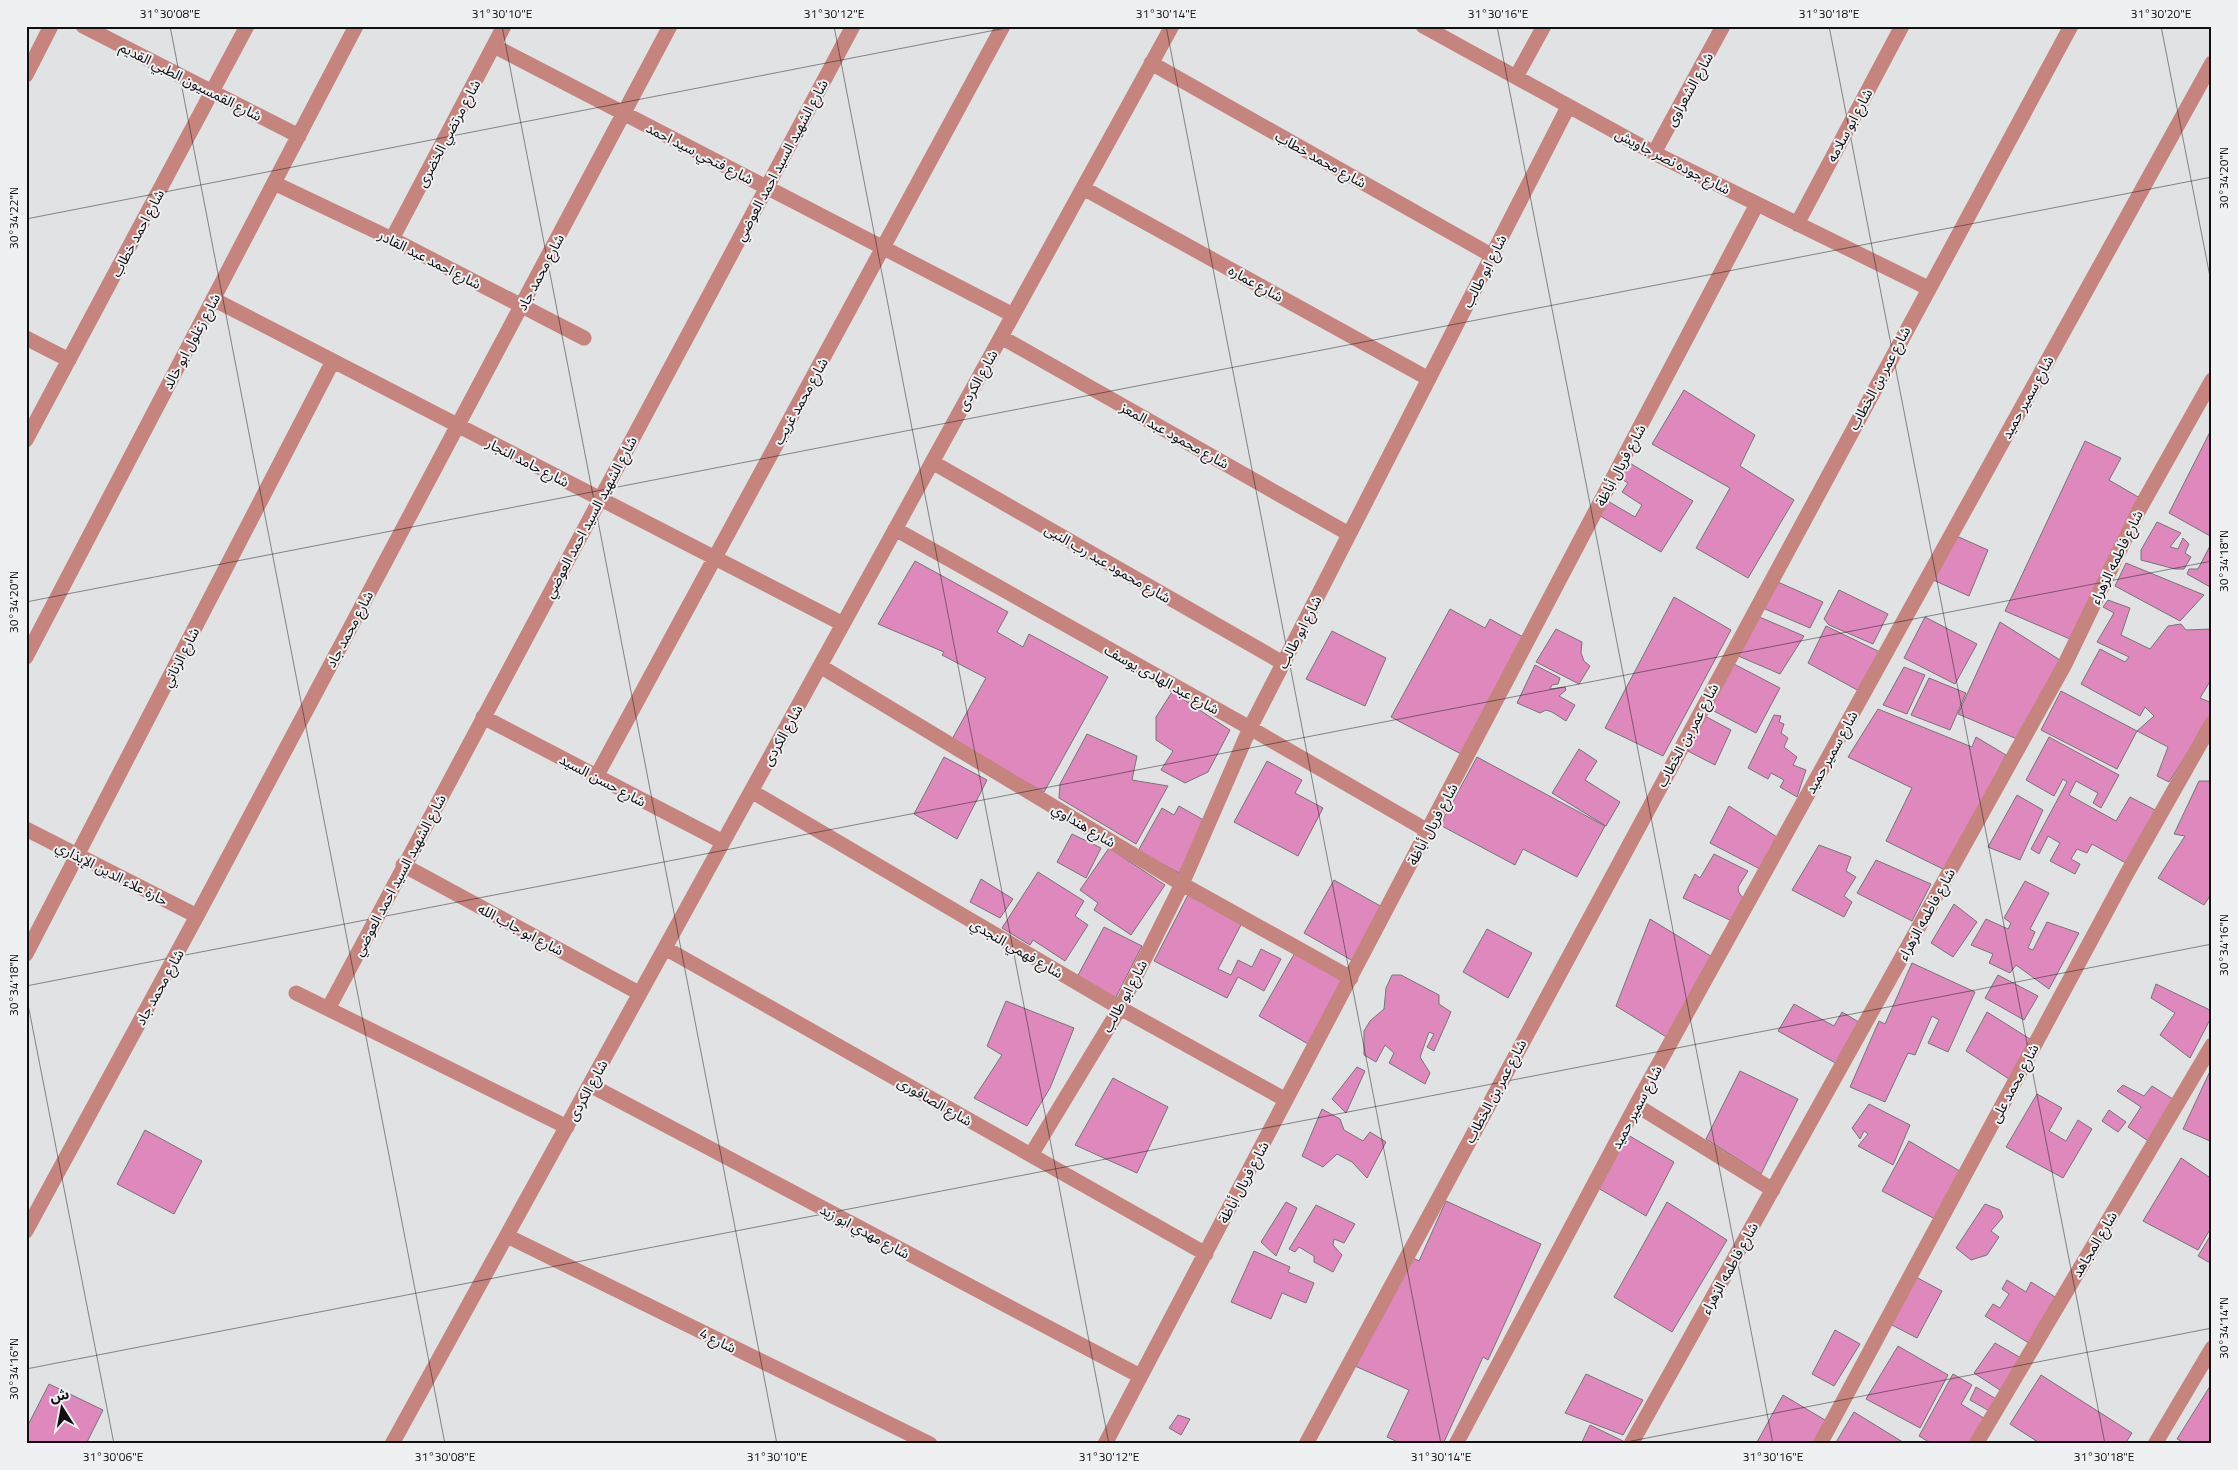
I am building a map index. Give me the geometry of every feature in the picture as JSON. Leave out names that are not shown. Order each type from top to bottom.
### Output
[{"type":"street","points":[[26,75],[52,26]]},
{"type":"street","name":"شارع القمسيون الطبي القديم","points":[[83,26],[299,136]]},
{"type":"street","name":"شارع احمد خطاب","points":[[26,440],[247,26]]},
{"type":"street","name":"شارع زغلول ابو خالد","points":[[26,657],[356,26]]},
{"type":"street","name":"شارع مرتضي الخضرى","points":[[392,239],[504,26]]},
{"type":"street","name":"شارع محمد جاد","points":[[26,1231],[197,916],[670,26]]},
{"type":"street","name":"شارع الشهيد السيد احمد العوضي","points":[[328,1009],[403,865],[853,26]]},
{"type":"street","name":"شارع محمد غريب","points":[[596,777],[1003,26]]},
{"type":"street","name":"شارع الكردى","points":[[392,1444],[1172,26]]},
{"type":"street","name":"شارع جوده نصر جاويش","points":[[1423,26],[1654,153],[1928,288]]},
{"type":"street","points":[[1516,77],[1544,26]]},
{"type":"street","name":"شارع الشعراوى","points":[[1654,153],[1723,26]]},
{"type":"street","name":"شارع ابو سلامه","points":[[1797,224],[1902,26]]},
{"type":"street","name":"شارع عمر بن الخطاب","points":[[1306,1444],[2071,26]]},
{"type":"street","name":"شارع فتحي سيد احمد","points":[[494,46],[1013,315]]},
{"type":"street","name":"شارع محمد خطاب","points":[[1151,63],[1492,255]]},
{"type":"street","name":"شارع سمير حميد","points":[[1456,1444],[1636,1105],[2212,63]]},
{"type":"street","name":"شارع ابو طالب","points":[[1031,1155],[1120,1008],[1182,884],[1250,728],[1568,107]]},
{"type":"street","name":"شارع احمد عبد القادر","points":[[274,183],[392,239],[584,338]]},
{"type":"street","name":"شارع عماره","points":[[1083,188],[1429,379]]},
{"type":"street","name":"شارع فريال أباظة","points":[[1105,1444],[1757,204]]},
{"type":"street","name":"شارع حامد النجار","points":[[213,299],[843,624]]},
{"type":"street","name":"شارع محمود عبد المعز","points":[[1001,337],[1349,534]]},
{"type":"street","points":[[26,338],[69,360]]},
{"type":"street","name":"شارع الزناتي","points":[[26,954],[334,361]]},
{"type":"street","name":"شارع فاطمه الزهراء","points":[[1631,1444],[2065,664],[2139,510],[2212,380]]},
{"type":"street","name":"شارع محمود عبد رب النبى","points":[[932,462],[1283,663]]},
{"type":"street","name":"شارع عبد الهادى يوسف","points":[[895,530],[1250,728],[1428,831]]},
{"type":"street","name":"شارع هنداوي","points":[[820,666],[1182,884],[1350,978]]},
{"type":"street","name":"شارع حسن السيد","points":[[483,717],[723,842]]},
{"type":"street","name":"شارع محمد على","points":[[1820,1444],[2126,876],[2212,723]]},
{"type":"street","name":"شارع فهمي النجدي","points":[[751,791],[1120,1008],[1286,1100]]},
{"type":"street","name":"حارة علاء الدين الإبذاري","points":[[26,829],[197,916]]},
{"type":"street","name":"شارع ابو جاب الله","points":[[403,865],[639,993]]},
{"type":"street","name":"شارع الصافورى","points":[[665,948],[1206,1254]]},
{"type":"street","points":[[296,993],[566,1127]]},
{"type":"street","name":"شارع المجاهد","points":[[1976,1444],[2212,1044]]},
{"type":"street","name":"شارع مهدي ابو زيد","points":[[590,1085],[1140,1376]]},
{"type":"street","points":[[1636,1105],[1773,1190]]},
{"type":"street","name":"شارع 4","points":[[506,1236],[930,1444]]},
{"type":"street","points":[[2155,1444],[2212,1348]]},
{"type":"building","points":[[1684,390],[1755,435],[1740,466],[1794,500],[1748,578],[1696,548],[1730,488],[1652,444]]},
{"type":"building","points":[[2212,428],[2212,537],[2169,513]]},
{"type":"building","points":[[2085,441],[2121,458],[2109,480],[2140,498],[2070,639],[2005,611]]},
{"type":"building","points":[[1628,462],[1693,501],[1661,552],[1597,514],[1606,500],[1635,517],[1642,505],[1622,492],[1628,483],[1618,477]]},
{"type":"building","points":[[2157,522],[2181,533],[2170,547],[2178,549],[2183,538],[2189,544],[2185,553],[2191,557],[2184,569],[2175,569],[2141,560],[2141,550]]},
{"type":"building","points":[[1952,534],[1988,550],[1969,596],[1933,580]]},
{"type":"building","points":[[2212,542],[2212,588],[2187,574],[2189,569],[2198,569]]},
{"type":"building","points":[[915,561],[1008,612],[997,632],[1023,647],[1029,634],[1108,677],[1044,792],[951,741],[986,678],[942,655],[944,652],[878,624]]},
{"type":"building","points":[[2126,563],[2204,595],[2180,621],[2115,586]]},
{"type":"building","points":[[1771,579],[1823,602],[1810,628],[1758,606]]},
{"type":"building","points":[[1839,590],[1888,614],[1873,644],[1829,625],[1824,619]]},
{"type":"building","points":[[1674,597],[1731,630],[1663,756],[1605,728]]},
{"type":"building","points":[[2108,600],[2130,608],[2121,635],[2150,649],[2168,626],[2181,624],[2186,630],[2212,629],[2212,678],[2200,698],[2212,703],[2212,715],[2169,782],[2157,776],[2168,747],[2137,731],[2154,716],[2145,707],[2140,716],[2081,684],[2100,649],[2125,662],[2129,657],[2097,642],[2114,613],[2103,607]]},
{"type":"building","points":[[1450,609],[1485,628],[1490,619],[1525,638],[1463,755],[1391,717]]},
{"type":"building","points":[[1757,616],[1804,636],[1780,674],[1736,655]]},
{"type":"building","points":[[1925,617],[1977,644],[1955,684],[1904,658]]},
{"type":"building","points":[[2000,622],[2060,660],[2017,739],[1958,714]]},
{"type":"building","points":[[1826,626],[1880,652],[1859,691],[1808,663]]},
{"type":"building","points":[[1556,629],[1582,642],[1581,653],[1584,661],[1590,666],[1579,684],[1536,662]]},
{"type":"building","points":[[1332,631],[1386,658],[1365,706],[1306,679]]},
{"type":"building","points":[[1734,664],[1780,688],[1756,733],[1710,709]]},
{"type":"building","points":[[1535,665],[1560,678],[1558,684],[1552,685],[1550,689],[1565,687],[1566,690],[1559,696],[1575,705],[1566,721],[1552,712],[1546,710],[1540,713],[1517,703]]},
{"type":"building","points":[[1904,667],[1925,675],[1907,714],[1883,705]]},
{"type":"building","points":[[1929,678],[1966,693],[1950,730],[1911,715]]},
{"type":"building","points":[[2061,691],[2137,731],[2117,769],[2041,730]]},
{"type":"building","points":[[1172,692],[1230,730],[1208,772],[1185,783],[1161,770],[1173,751],[1156,740],[1156,717]]},
{"type":"building","points":[[1878,709],[1972,747],[1976,737],[2006,755],[1947,871],[1886,841],[1912,788],[1848,757]]},
{"type":"building","points":[[1701,714],[1731,730],[1715,765],[1682,748]]},
{"type":"building","points":[[1774,715],[1781,716],[1779,722],[1784,724],[1781,733],[1788,738],[1784,747],[1797,757],[1793,765],[1806,770],[1797,797],[1780,787],[1784,780],[1771,773],[1768,779],[1748,768]]},
{"type":"building","points":[[1087,734],[1137,756],[1132,780],[1168,786],[1136,844],[1059,798],[1060,784]]},
{"type":"building","points":[[2049,737],[2119,775],[2101,808],[2093,803],[2098,793],[2076,781],[2069,795],[2116,821],[2130,797],[2159,812],[2131,866],[2092,844],[2087,853],[2077,849],[2071,859],[2080,864],[2075,874],[2050,861],[2060,843],[2048,836],[2039,854],[2031,849],[2067,782],[2063,779],[2054,796],[2026,780]]},
{"type":"building","points":[[1579,749],[1597,761],[1585,780],[1620,802],[1606,826],[1552,793]]},
{"type":"building","points":[[944,757],[987,780],[957,839],[914,814]]},
{"type":"building","points":[[1477,757],[1605,826],[1577,877],[1523,849],[1515,865],[1440,825]]},
{"type":"building","points":[[1267,761],[1302,780],[1295,793],[1323,808],[1298,856],[1234,822]]},
{"type":"building","points":[[2212,778],[2212,893],[2204,905],[2158,878],[2185,836],[2174,834],[2199,781],[2209,781]]},
{"type":"building","points":[[2017,795],[2043,810],[2020,860],[1988,847]]},
{"type":"building","points":[[1179,806],[1207,822],[1179,873],[1138,851],[1162,808],[1174,815]]},
{"type":"building","points":[[1729,806],[1780,839],[1760,869],[1710,843]]},
{"type":"building","points":[[1072,834],[1101,848],[1086,878],[1057,862]]},
{"type":"building","points":[[1819,845],[1851,857],[1846,871],[1856,877],[1844,896],[1852,902],[1844,917],[1792,890]]},
{"type":"building","points":[[1109,848],[1165,885],[1131,935],[1094,910],[1098,903],[1080,890]]},
{"type":"building","points":[[1714,854],[1748,871],[1738,887],[1739,893],[1746,901],[1734,922],[1683,898],[1695,874],[1700,878]]},
{"type":"building","points":[[1876,860],[1931,884],[1912,921],[1857,893]]},
{"type":"building","points":[[1038,872],[1084,901],[1075,916],[1088,925],[1065,961],[1033,940],[1030,945],[1002,928]]},
{"type":"building","points":[[981,879],[1013,899],[1000,918],[970,902]]},
{"type":"building","points":[[1334,880],[1384,908],[1353,961],[1304,933]]},
{"type":"building","points":[[2025,881],[2049,893],[2030,929],[2035,932],[2028,948],[2033,950],[2047,922],[2079,933],[2049,989],[2016,965],[2010,973],[1989,963],[1993,954],[1971,945],[1986,919],[2008,929],[2011,923],[2004,918]]},
{"type":"building","points":[[1189,893],[1243,921],[1218,969],[1231,975],[1238,960],[1252,967],[1261,949],[1281,959],[1264,991],[1238,977],[1227,998],[1154,961]]},
{"type":"building","points":[[1954,904],[1977,922],[1953,957],[1931,943]]},
{"type":"building","points":[[1650,919],[1714,958],[1668,1038],[1616,1006]]},
{"type":"building","points":[[1104,927],[1142,946],[1115,999],[1076,979]]},
{"type":"building","points":[[1487,929],[1532,953],[1508,998],[1463,972]]},
{"type":"building","points":[[1296,951],[1347,980],[1310,1045],[1259,1016]]},
{"type":"building","points":[[1912,963],[1975,992],[1948,1052],[1928,1043],[1939,1020],[1932,1016],[1915,1055],[1908,1053],[1885,1102],[1850,1087],[1879,1021],[1885,1024]]},
{"type":"building","points":[[1392,975],[1401,975],[1439,995],[1439,1004],[1451,1012],[1434,1051],[1427,1047],[1434,1034],[1429,1032],[1420,1057],[1430,1073],[1425,1084],[1389,1063],[1394,1053],[1385,1045],[1376,1062],[1364,1055],[1364,1031],[1370,1021],[1384,1009],[1386,988]]},
{"type":"building","points":[[1998,975],[2038,996],[2024,1020],[1985,998]]},
{"type":"building","points":[[2156,984],[2212,1011],[2212,1016],[2190,1058],[2160,1035],[2175,1013],[2151,998]]},
{"type":"building","points":[[1006,1001],[1074,1028],[1050,1088],[1027,1126],[974,1098],[1002,1055],[987,1046]]},
{"type":"building","points":[[1794,1004],[1834,1026],[1842,1012],[1862,1024],[1839,1065],[1778,1031]]},
{"type":"building","points":[[1987,1012],[2030,1039],[2009,1079],[1966,1051]]},
{"type":"building","points":[[1357,1067],[1365,1071],[1346,1113],[1332,1099]]},
{"type":"building","points":[[2212,1067],[2212,1142],[2183,1129]]},
{"type":"building","points":[[1740,1071],[1798,1099],[1761,1174],[1706,1139]]},
{"type":"building","points":[[1113,1078],[1168,1107],[1137,1173],[1075,1145]]},
{"type":"building","points":[[2123,1085],[2144,1096],[2152,1086],[2176,1101],[2151,1143],[2128,1127],[2141,1107],[2117,1091]]},
{"type":"building","points":[[2037,1094],[2062,1108],[2049,1131],[2066,1141],[2078,1120],[2092,1129],[2063,1178],[2006,1147]]},
{"type":"building","points":[[1869,1104],[1910,1125],[1893,1165],[1858,1146],[1868,1134],[1864,1131],[1860,1139],[1852,1128]]},
{"type":"building","points":[[1322,1109],[1340,1119],[1344,1130],[1363,1141],[1370,1132],[1386,1142],[1367,1178],[1352,1162],[1337,1154],[1323,1167],[1302,1156]]},
{"type":"building","points":[[2109,1110],[2126,1122],[2118,1132],[2102,1121]]},
{"type":"building","points":[[145,1130],[202,1161],[174,1214],[117,1184]]},
{"type":"building","points":[[1628,1135],[1674,1162],[1646,1216],[1598,1188]]},
{"type":"building","points":[[1909,1141],[1963,1173],[1937,1220],[1882,1191]]},
{"type":"building","points":[[2181,1158],[2212,1179],[2212,1226],[2198,1250],[2143,1221]]},
{"type":"building","points":[[1446,1201],[1541,1244],[1488,1360],[1483,1357],[1443,1444],[1402,1444],[1387,1437],[1409,1390],[1355,1366],[1409,1256],[1419,1261]]},
{"type":"building","points":[[1286,1202],[1297,1208],[1276,1256],[1261,1242]]},
{"type":"building","points":[[1667,1202],[1727,1240],[1672,1332],[1614,1297]]},
{"type":"building","points":[[1985,1204],[2000,1210],[2003,1217],[1991,1231],[1999,1237],[1987,1255],[1971,1260],[1956,1248]]},
{"type":"building","points":[[1316,1205],[1355,1224],[1344,1243],[1334,1239],[1333,1245],[1342,1255],[1333,1272],[1314,1262],[1314,1256],[1299,1247],[1295,1252],[1289,1249]]},
{"type":"building","points":[[2212,1233],[2212,1264],[2198,1256]]},
{"type":"building","points":[[1254,1251],[1290,1267],[1288,1272],[1314,1283],[1306,1303],[1282,1293],[1271,1319],[1231,1302]]},
{"type":"building","points":[[1914,1276],[1942,1291],[1917,1338],[1890,1324]]},
{"type":"building","points":[[2007,1280],[2026,1292],[2031,1282],[2060,1300],[2032,1345],[1985,1316],[1993,1304],[2000,1308],[2009,1294],[2002,1289]]},
{"type":"building","points":[[1835,1330],[1860,1344],[1834,1386],[1812,1374]]},
{"type":"building","points":[[1995,1343],[2023,1359],[2003,1392],[1974,1373]]},
{"type":"building","points":[[1898,1346],[1948,1375],[1920,1428],[1866,1399]]},
{"type":"building","points":[[1586,1374],[1643,1400],[1623,1435],[1565,1413]]},
{"type":"building","points":[[1953,1374],[1972,1385],[1961,1404],[1987,1420],[1972,1444],[1932,1444],[1919,1436]]},
{"type":"building","points":[[2041,1375],[2132,1433],[2125,1444],[2041,1444],[2010,1424]]},
{"type":"building","points":[[2212,1383],[2212,1444],[2187,1444],[2177,1439]]},
{"type":"building","points":[[49,1384],[103,1410],[86,1444],[26,1444],[26,1429]]},
{"type":"building","points":[[1976,1387],[1998,1400],[1991,1412],[1970,1400]]},
{"type":"building","points":[[1783,1395],[1830,1423],[1818,1444],[1756,1444]]},
{"type":"building","points":[[1854,1412],[1906,1444],[1835,1444]]},
{"type":"building","points":[[1178,1415],[1190,1419],[1181,1435],[1169,1428]]},
{"type":"building","points":[[1590,1425],[1625,1442],[1624,1444],[1581,1444]]}]
